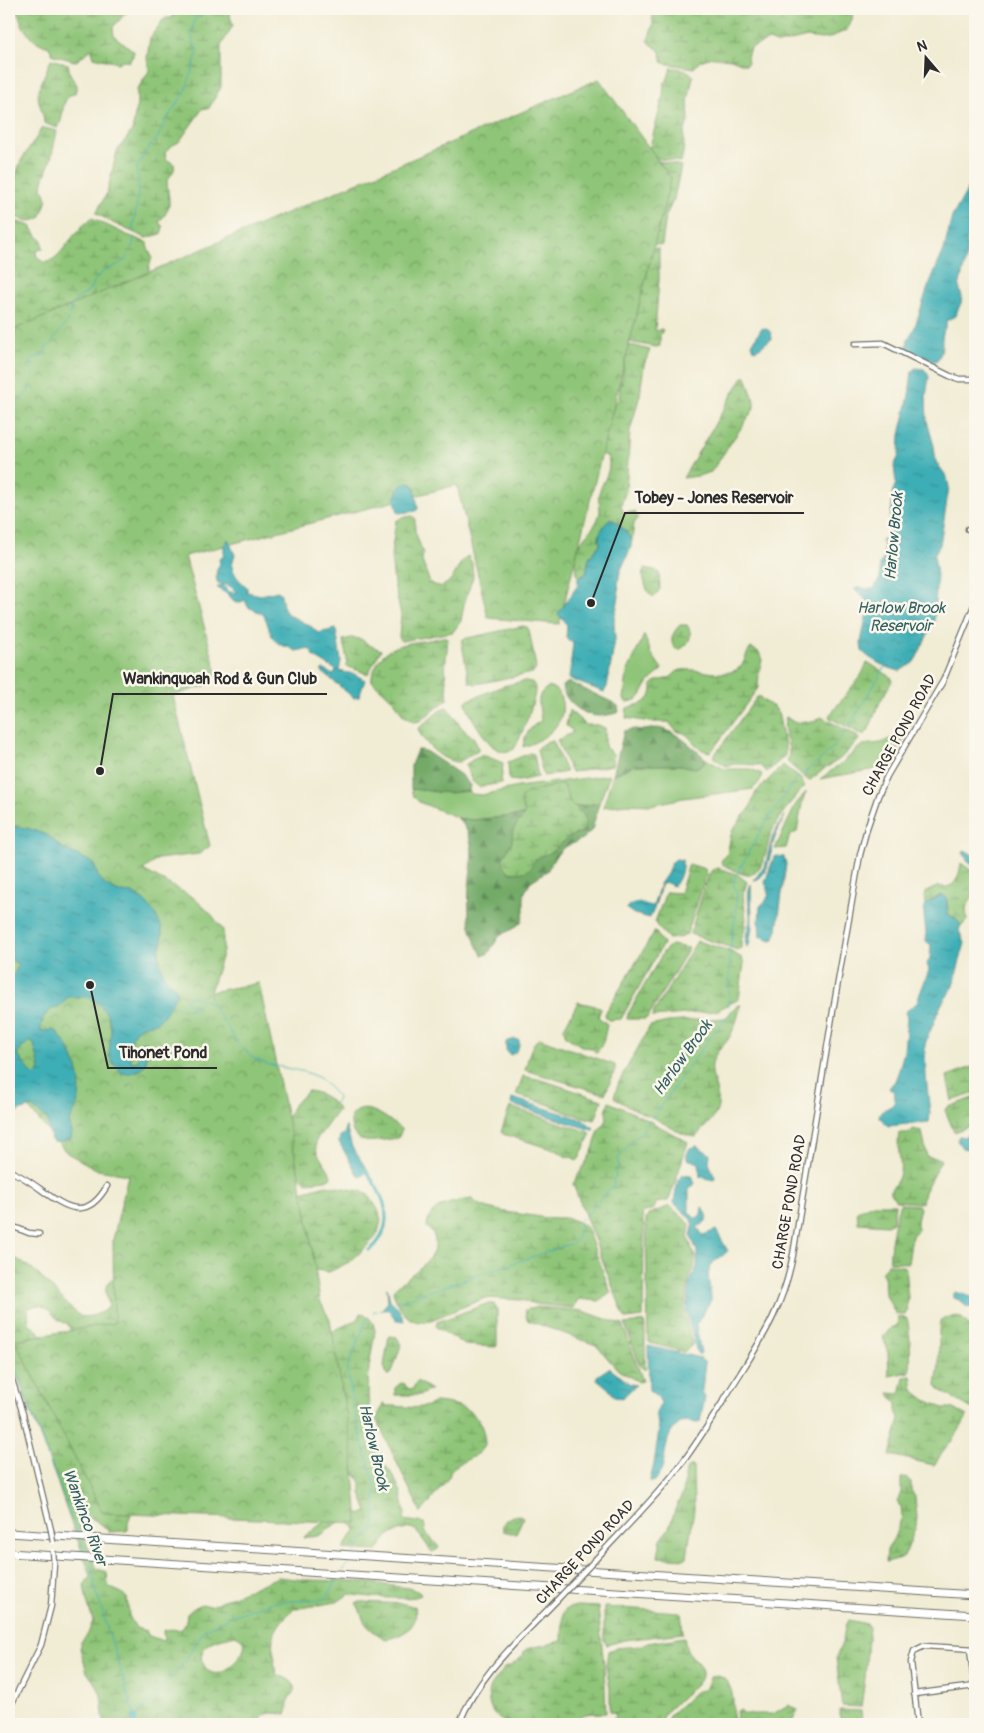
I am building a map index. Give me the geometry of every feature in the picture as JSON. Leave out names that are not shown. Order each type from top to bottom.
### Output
[{"type":"highway","points":[[9,1534],[975,1595]]},
{"type":"highway","points":[[9,1553],[975,1615]]},
{"type":"street","points":[[855,344],[880,343],[950,376],[975,380]]},
{"type":"street","points":[[968,529],[975,530]]},
{"type":"street","name":"CHARGE POND ROAD","points":[[459,1724],[471,1700],[487,1676],[657,1494],[688,1455],[761,1340],[780,1303],[793,1255],[834,1005],[860,855],[867,828],[887,776],[944,681],[975,602]]},
{"type":"street","points":[[9,1171],[22,1177],[68,1207],[75,1209],[92,1205],[107,1186]]},
{"type":"street","points":[[9,1225],[29,1233],[39,1234]]},
{"type":"street","points":[[9,1371],[23,1414],[51,1530],[54,1564],[51,1606],[40,1645],[9,1709]]},
{"type":"street","points":[[918,1724],[910,1660],[915,1650],[922,1646],[973,1649],[975,1690]]},
{"type":"street","points":[[914,1694],[975,1686]]},
{"type":"green space","points":[[10,9],[133,9],[125,14],[113,27],[114,36],[134,51],[133,56],[129,62],[122,60],[118,63],[94,57],[91,49],[75,61],[53,55],[49,47],[37,42],[30,36],[18,14]]},
{"type":"green space","points":[[174,9],[231,9],[230,16],[233,25],[221,46],[221,87],[209,108],[203,108],[179,142],[165,152],[166,159],[174,164],[173,171],[167,181],[169,203],[167,212],[159,222],[163,227],[161,234],[146,238],[96,213],[107,193],[117,151],[132,131],[137,105],[137,90],[149,71],[147,58],[150,38],[163,20],[172,18]]},
{"type":"green space","points":[[652,9],[763,9],[807,18],[825,9],[853,9],[852,20],[847,30],[829,38],[807,37],[779,44],[769,40],[750,48],[746,65],[731,59],[712,57],[700,61],[694,68],[663,63],[660,51],[648,40],[653,25]]},
{"type":"green space","points":[[51,59],[68,64],[70,74],[77,85],[75,93],[69,96],[64,104],[62,119],[57,128],[44,123],[38,98],[39,88]]},
{"type":"green space","points":[[671,68],[686,70],[693,76],[688,102],[689,119],[684,133],[684,148],[681,162],[650,157],[648,154],[663,97],[664,83],[667,81]]},
{"type":"green space","points":[[599,79],[671,178],[559,624],[488,618],[457,485],[185,556],[219,681],[173,696],[210,846],[199,854],[158,859],[143,870],[194,898],[212,915],[223,930],[223,951],[210,992],[259,983],[306,1209],[320,1301],[330,1320],[352,1448],[358,1523],[103,1513],[15,1340],[114,1323],[113,1240],[128,1175],[98,1170],[67,1153],[25,1104],[9,1094],[9,332]]},
{"type":"green space","points":[[41,129],[57,131],[51,159],[43,181],[42,188],[45,192],[46,203],[40,218],[32,221],[24,220],[9,213],[15,178],[22,159]]},
{"type":"green space","points":[[655,160],[681,166],[674,199],[666,215],[662,245],[649,244]]},
{"type":"green space","points":[[92,218],[148,243],[147,246],[152,257],[149,274],[9,361],[9,221],[12,220],[31,226],[42,240],[43,249],[38,250],[36,254],[41,261],[46,262],[58,255]]},
{"type":"green space","points":[[649,247],[659,249],[659,280],[655,330],[663,330],[660,335],[660,346],[656,347],[629,342]]},
{"type":"green space","points":[[624,345],[650,350],[644,365],[640,395],[630,431],[626,491],[621,505],[623,512],[635,512],[638,517],[634,524],[632,540],[612,518],[600,533],[600,544],[589,558],[586,574],[578,578],[576,553],[580,543],[596,523],[600,513],[599,493],[608,472],[609,462],[608,457],[600,453],[610,407],[619,399],[620,385],[623,377]]},
{"type":"green space","points":[[746,376],[754,401],[754,409],[711,472],[683,478],[742,378]]},
{"type":"green space","points":[[412,516],[415,518],[415,531],[423,553],[422,561],[430,583],[440,587],[446,584],[468,556],[472,563],[473,577],[464,604],[461,621],[453,632],[401,641],[399,637],[401,615],[394,584],[391,555],[396,521]]},
{"type":"green space","points":[[645,568],[659,573],[660,589],[655,596],[648,592],[642,574]]},
{"type":"green space","points":[[680,625],[687,625],[690,637],[685,646],[677,650],[674,647],[672,638]]},
{"type":"green space","points":[[523,626],[529,630],[536,667],[535,671],[476,684],[469,682],[462,644],[463,639]]},
{"type":"green space","points":[[644,635],[651,653],[662,669],[650,681],[639,698],[626,702],[624,699],[627,673]]},
{"type":"green space","points":[[443,637],[448,639],[445,670],[448,699],[420,721],[414,722],[403,715],[395,702],[372,681],[373,673],[381,657],[388,651],[405,644]]},
{"type":"green space","points":[[351,638],[361,639],[381,650],[368,674],[346,666],[347,659],[343,640]]},
{"type":"green space","points":[[751,648],[759,652],[762,660],[758,688],[711,752],[702,750],[687,735],[676,731],[669,722],[650,722],[626,718],[627,708],[645,702],[650,696],[652,685],[656,681],[669,678],[680,670],[723,673],[736,670],[742,665]]},
{"type":"green space","points":[[867,663],[892,678],[892,681],[880,702],[868,731],[863,735],[829,716],[862,674]]},
{"type":"green space","points":[[524,681],[532,682],[535,688],[527,719],[514,749],[500,750],[491,745],[482,733],[469,711],[466,701],[503,686]]},
{"type":"green space","points":[[569,682],[614,703],[618,706],[619,712],[595,716],[579,710],[571,703],[563,690],[562,686]]},
{"type":"green space","points":[[551,687],[561,698],[562,711],[560,719],[545,737],[523,747],[528,732],[541,721],[539,697],[545,689]]},
{"type":"green space","points":[[757,697],[760,697],[775,708],[778,713],[785,745],[785,756],[767,772],[759,765],[735,764],[726,766],[713,757]]},
{"type":"green space","points":[[447,707],[462,728],[474,738],[478,748],[478,750],[459,762],[441,756],[429,746],[418,729],[443,708]]},
{"type":"green space","points":[[569,710],[586,725],[598,725],[605,728],[605,747],[614,755],[612,765],[570,771],[557,740],[572,733],[572,730],[566,726]]},
{"type":"green space","points":[[786,717],[795,723],[814,722],[821,717],[860,739],[840,759],[809,781],[787,762],[789,751],[785,728]]},
{"type":"green space","points":[[657,728],[671,732],[689,744],[706,759],[703,765],[695,768],[680,765],[634,765],[613,775],[624,731]]},
{"type":"green space","points":[[894,737],[904,739],[888,767],[820,779],[862,745],[881,743]]},
{"type":"green space","points":[[548,741],[553,741],[566,772],[543,775],[537,750],[539,746]]},
{"type":"green space","points":[[417,750],[427,752],[461,775],[470,785],[469,791],[448,793],[411,789],[411,765]]},
{"type":"green space","points":[[530,753],[534,754],[538,777],[519,781],[509,780],[508,762]]},
{"type":"green space","points":[[480,755],[503,763],[501,783],[479,787],[472,781],[465,765]]},
{"type":"green space","points":[[706,759],[724,769],[751,769],[762,774],[760,781],[753,789],[683,798],[651,805],[627,804],[603,807],[613,775],[634,765],[680,765],[695,768],[703,765]]},
{"type":"green space","points":[[783,765],[802,780],[804,786],[773,828],[765,858],[759,868],[748,875],[722,864],[721,861],[727,854],[732,831],[749,810],[756,792]]},
{"type":"green space","points":[[610,775],[599,803],[524,815],[473,820],[461,819],[419,802],[413,796],[411,789],[437,792],[469,791],[471,794],[482,795],[518,787]]},
{"type":"green space","points":[[561,784],[564,785],[570,802],[584,815],[584,829],[569,837],[550,853],[535,859],[531,867],[525,872],[509,872],[504,866],[503,858],[512,842],[513,830],[525,813],[521,798],[528,792]]},
{"type":"green space","points":[[806,792],[797,832],[790,835],[786,848],[775,849],[796,804]]},
{"type":"green space","points":[[599,803],[592,830],[582,839],[563,848],[547,871],[530,882],[524,894],[522,921],[515,928],[500,935],[488,954],[482,955],[472,933],[469,918],[471,842],[464,825],[457,818],[473,820],[524,815]]},
{"type":"green space","points":[[961,863],[975,873],[975,891],[966,908],[967,920],[962,926],[949,915],[946,897],[940,895],[925,904],[924,897],[926,892],[939,886],[949,886],[955,882]]},
{"type":"green space","points":[[689,864],[705,869],[707,874],[687,934],[682,937],[669,939],[655,922],[666,892],[680,893]]},
{"type":"green space","points":[[718,868],[737,874],[747,882],[743,895],[746,920],[741,948],[738,950],[690,934],[709,874],[712,870]]},
{"type":"green space","points":[[655,931],[663,944],[621,1019],[608,1020],[605,1015],[607,1010]]},
{"type":"green space","points":[[697,941],[730,951],[742,958],[744,963],[739,999],[716,1011],[653,1017],[654,1012]]},
{"type":"green space","points":[[671,945],[689,948],[648,1017],[645,1019],[627,1019],[628,1014],[664,951]]},
{"type":"green space","points":[[578,1002],[600,1007],[598,1017],[607,1024],[602,1043],[596,1053],[592,1048],[583,1047],[565,1034],[564,1028]]},
{"type":"green space","points":[[741,1005],[731,1034],[713,1060],[712,1073],[718,1100],[716,1113],[696,1137],[680,1132],[629,1107],[614,1097],[619,1082],[650,1026],[668,1022],[725,1018],[737,1006]]},
{"type":"green space","points":[[539,1038],[615,1065],[615,1070],[605,1094],[525,1070],[531,1049]]},
{"type":"green space","points":[[975,1066],[975,1093],[952,1101],[947,1076]]},
{"type":"green space","points":[[523,1076],[542,1080],[602,1100],[596,1118],[594,1120],[568,1113],[550,1105],[516,1095]]},
{"type":"green space","points":[[308,1091],[326,1097],[338,1110],[317,1139],[316,1145],[316,1150],[330,1172],[331,1177],[326,1180],[306,1182],[298,1174],[284,1126],[292,1107]]},
{"type":"green space","points":[[975,1097],[975,1124],[954,1132],[945,1110],[946,1108]]},
{"type":"green space","points":[[609,1102],[642,1117],[688,1142],[668,1201],[656,1203],[654,1209],[642,1213],[644,1232],[643,1317],[626,1319],[624,1316],[573,1184],[592,1152],[599,1130],[607,1120],[606,1111]]},
{"type":"green space","points":[[510,1107],[591,1133],[579,1159],[576,1161],[574,1158],[565,1156],[558,1151],[503,1134],[501,1132]]},
{"type":"green space","points":[[361,1109],[378,1113],[392,1122],[402,1130],[398,1138],[364,1141],[358,1138],[351,1126],[351,1115]]},
{"type":"green space","points":[[913,1129],[922,1131],[927,1157],[941,1160],[924,1192],[922,1203],[896,1201],[891,1193],[900,1169],[899,1133],[911,1133]]},
{"type":"green space","points":[[326,1185],[361,1191],[370,1196],[381,1220],[375,1238],[351,1261],[329,1272],[270,1263],[287,1196]]},
{"type":"green space","points":[[472,1199],[478,1204],[497,1210],[551,1219],[565,1218],[582,1224],[586,1227],[611,1293],[599,1301],[578,1299],[574,1308],[536,1304],[521,1300],[485,1298],[426,1322],[414,1321],[408,1317],[400,1308],[393,1290],[428,1260],[433,1252],[435,1244],[433,1235],[427,1227],[428,1220],[437,1209],[443,1206]]},
{"type":"green space","points":[[873,1204],[895,1204],[893,1222],[887,1225],[858,1223],[857,1211]]},
{"type":"green space","points":[[900,1204],[918,1205],[920,1208],[917,1230],[912,1236],[908,1263],[890,1262],[893,1232]]},
{"type":"green space","points":[[670,1206],[690,1224],[688,1238],[695,1257],[684,1309],[692,1345],[684,1352],[650,1343],[648,1340],[646,1219],[649,1214]]},
{"type":"green space","points":[[9,1255],[20,1260],[38,1274],[80,1316],[95,1315],[109,1307],[106,1291],[107,1284],[110,1280],[121,1275],[331,1332],[358,1319],[361,1313],[365,1314],[373,1323],[375,1331],[369,1367],[368,1395],[370,1418],[367,1427],[375,1430],[378,1437],[368,1439],[368,1442],[370,1445],[379,1447],[384,1464],[393,1475],[401,1492],[405,1513],[404,1520],[424,1523],[426,1533],[439,1547],[438,1549],[432,1552],[416,1530],[410,1528],[388,1536],[377,1551],[343,1549],[356,1529],[346,1522],[337,1524],[318,1536],[304,1538],[338,1514],[353,1512],[362,1514],[368,1512],[361,1493],[361,1482],[350,1467],[132,1512],[128,1522],[128,1530],[126,1531],[109,1532],[104,1526],[90,1518],[82,1518],[78,1522],[97,1569],[107,1572],[108,1587],[122,1593],[127,1598],[129,1616],[136,1628],[146,1631],[149,1636],[163,1641],[163,1631],[182,1629],[186,1622],[187,1614],[194,1608],[202,1604],[210,1606],[278,1577],[304,1580],[355,1581],[409,1588],[419,1592],[421,1595],[397,1598],[349,1594],[337,1602],[294,1609],[281,1622],[273,1638],[274,1665],[277,1675],[291,1681],[294,1687],[288,1701],[286,1714],[271,1713],[264,1715],[259,1724],[104,1724],[101,1695],[87,1672],[80,1648],[81,1642],[88,1634],[93,1621],[84,1585],[90,1577],[89,1571],[9,1355]],"holes":[[[38,1305],[45,1307],[59,1320],[68,1324],[71,1331],[42,1335],[29,1323],[28,1308]],[[235,1635],[242,1639],[244,1643],[242,1654],[224,1672],[211,1673],[208,1671],[201,1656],[203,1650],[214,1641]]]},
{"type":"green space","points":[[888,1264],[906,1268],[908,1309],[905,1315],[896,1314],[885,1292],[883,1274],[881,1272]]},
{"type":"green space","points":[[486,1304],[494,1304],[497,1309],[497,1346],[495,1347],[465,1345],[436,1327],[437,1322]]},
{"type":"green space","points":[[538,1307],[583,1311],[623,1325],[643,1381],[639,1382],[618,1370],[596,1345],[527,1320],[525,1310]]},
{"type":"green space","points":[[958,1316],[975,1331],[974,1410],[941,1391],[936,1385],[939,1365],[940,1321],[944,1318]]},
{"type":"green space","points":[[898,1318],[907,1319],[908,1323],[910,1368],[909,1372],[889,1376],[888,1353],[883,1337],[892,1327],[897,1326]]},
{"type":"green space","points":[[644,1322],[645,1370],[640,1366],[625,1324]]},
{"type":"green space","points":[[389,1336],[397,1337],[401,1345],[392,1372],[387,1375],[384,1366]]},
{"type":"green space","points":[[911,1376],[913,1390],[926,1400],[943,1408],[952,1408],[967,1416],[934,1465],[890,1455],[900,1419],[897,1414],[897,1402],[889,1393],[900,1394],[904,1377]]},
{"type":"green space","points":[[417,1381],[431,1390],[420,1395],[395,1395],[395,1388],[401,1383],[412,1390]]},
{"type":"green space","points":[[435,1402],[455,1405],[471,1412],[481,1425],[485,1445],[477,1454],[460,1463],[450,1472],[449,1477],[421,1513],[376,1419],[383,1403],[386,1406],[424,1407]]},
{"type":"green space","points":[[689,1466],[693,1466],[694,1509],[687,1557],[684,1559],[658,1557],[661,1539],[669,1528],[683,1493],[686,1470]]},
{"type":"green space","points":[[906,1477],[911,1482],[911,1490],[915,1497],[916,1526],[905,1555],[886,1562],[887,1550],[902,1517],[898,1500],[901,1492],[901,1478]]},
{"type":"green space","points":[[518,1515],[523,1518],[516,1534],[503,1531],[504,1522]]},
{"type":"green space","points":[[356,1603],[405,1604],[415,1607],[415,1620],[404,1633],[386,1639],[368,1627]]},
{"type":"green space","points":[[576,1606],[598,1607],[604,1666],[606,1713],[585,1714],[576,1721],[565,1724],[510,1724],[504,1722],[494,1714],[489,1703],[489,1691],[492,1685],[504,1668],[512,1665],[523,1656],[526,1649],[562,1641],[563,1613],[566,1609]]},
{"type":"green space","points":[[604,1607],[681,1612],[683,1633],[624,1640],[607,1645],[604,1641]]},
{"type":"green space","points":[[849,1620],[867,1624],[869,1627],[861,1707],[842,1706],[836,1658],[842,1643],[846,1623]]},
{"type":"green space","points":[[684,1637],[687,1650],[702,1671],[701,1679],[663,1715],[660,1724],[608,1724],[616,1715],[610,1711],[610,1689],[606,1666],[608,1651],[615,1648],[641,1646],[648,1643]]},
{"type":"green space","points":[[717,1675],[728,1683],[731,1689],[733,1724],[666,1724],[669,1716],[695,1692],[705,1689],[711,1676]]},
{"type":"green space","points":[[788,1705],[798,1710],[793,1719],[793,1724],[736,1724],[737,1711],[740,1710],[745,1714],[773,1714]]},
{"type":"green space","points":[[840,1710],[861,1711],[862,1724],[840,1724]]},
{"type":"water","points":[[975,169],[975,210],[967,240],[966,259],[959,287],[962,297],[961,303],[955,316],[946,321],[941,353],[937,361],[933,361],[910,351],[907,346],[908,339],[914,329],[928,287],[944,250],[952,217],[966,192]]},
{"type":"water","points":[[765,328],[771,332],[772,339],[754,350],[752,344],[761,329]]},
{"type":"water","name":"Harlow Brook Reservoir","points":[[915,368],[924,369],[929,377],[926,396],[927,421],[936,462],[947,477],[949,487],[940,545],[934,555],[937,575],[934,621],[914,662],[900,671],[880,664],[862,651],[861,642],[868,608],[866,600],[855,589],[860,587],[874,589],[880,578],[880,564],[884,558],[884,545],[881,540],[888,537],[892,493],[896,483],[894,466],[899,456],[900,435],[912,371]]},
{"type":"water","points":[[403,484],[413,484],[415,488],[418,509],[416,511],[399,513],[396,504],[397,491]]},
{"type":"water","points":[[610,518],[624,529],[632,540],[618,582],[619,597],[614,620],[615,640],[607,687],[604,692],[569,679],[573,643],[566,638],[567,625],[558,614],[578,585],[578,578],[586,574],[589,558],[600,544],[600,533]]},
{"type":"water","points":[[228,539],[235,555],[233,569],[240,581],[247,587],[247,592],[261,595],[278,591],[281,594],[283,606],[287,614],[312,627],[318,633],[336,629],[341,661],[339,671],[354,674],[365,680],[359,697],[354,698],[321,671],[323,669],[333,675],[336,670],[313,656],[311,650],[296,651],[280,644],[273,637],[263,614],[248,607],[245,600],[236,603],[226,593],[218,589],[218,586],[223,585],[230,592],[237,593],[230,586],[218,583],[216,578],[220,564],[219,559],[224,554],[224,546]]},
{"type":"water","points":[[785,815],[774,840],[766,870],[763,875],[754,880],[765,866],[773,836]]},
{"type":"water","points":[[9,826],[27,828],[47,835],[61,847],[89,861],[94,865],[98,876],[105,885],[119,892],[133,893],[144,901],[154,912],[162,928],[162,943],[159,949],[160,964],[165,978],[175,987],[177,992],[163,1017],[155,1023],[140,1027],[131,1039],[131,1061],[134,1062],[139,1060],[140,1043],[143,1041],[148,1044],[146,1062],[141,1070],[127,1074],[122,1073],[115,1066],[109,1056],[111,1028],[107,1014],[98,1003],[88,997],[68,997],[60,1006],[52,1009],[44,1016],[40,1031],[55,1030],[70,1051],[78,1074],[79,1098],[69,1121],[72,1132],[71,1139],[53,1142],[47,1119],[32,1107],[19,1111],[9,1118],[9,981],[18,965],[9,957]],"holes":[[[29,1041],[34,1044],[40,1069],[35,1075],[32,1074],[17,1054]]]},
{"type":"water","points":[[964,851],[969,852],[975,857],[975,866],[968,861],[963,853]]},
{"type":"water","points":[[774,857],[784,857],[786,864],[777,930],[774,939],[771,940],[760,936],[760,906],[766,901],[769,894],[765,882]]},
{"type":"water","points":[[676,859],[682,860],[679,878],[673,886],[665,882],[661,885],[650,918],[634,914],[628,910],[627,907],[629,905],[635,903],[642,903],[650,907],[654,904],[660,884],[667,874],[671,863]]},
{"type":"water","points":[[751,884],[752,927],[747,947],[746,937],[750,920],[748,893]]},
{"type":"water","points":[[942,895],[947,898],[949,915],[961,925],[959,931],[965,943],[952,989],[941,1005],[925,1044],[929,1122],[888,1126],[879,1117],[880,1113],[892,1105],[895,1100],[894,1091],[889,1088],[895,1081],[904,1051],[907,1018],[905,1012],[916,1004],[929,970],[927,964],[930,958],[931,945],[926,941],[925,904]]},
{"type":"water","points":[[515,1039],[519,1040],[519,1045],[516,1051],[510,1055],[506,1050],[506,1042]]},
{"type":"water","points":[[512,1098],[583,1120],[594,1128],[593,1130],[588,1129],[513,1105],[511,1104]]},
{"type":"water","points":[[345,1127],[352,1147],[368,1171],[360,1177],[339,1142],[340,1136],[345,1133]]},
{"type":"water","points":[[975,1132],[975,1168],[972,1162],[974,1150],[962,1148],[957,1140],[959,1136],[964,1137]]},
{"type":"water","points":[[697,1146],[710,1154],[709,1163],[715,1177],[714,1180],[700,1177],[699,1163],[687,1159],[690,1148]]},
{"type":"water","points":[[683,1175],[691,1176],[695,1182],[694,1185],[689,1187],[689,1212],[697,1218],[701,1214],[702,1207],[705,1210],[705,1223],[697,1227],[703,1235],[716,1230],[728,1251],[712,1264],[710,1268],[708,1278],[711,1300],[696,1325],[701,1353],[699,1355],[686,1310],[690,1282],[697,1267],[697,1251],[691,1237],[693,1225],[690,1218],[674,1202],[678,1180]]},
{"type":"water","points":[[387,1288],[390,1300],[402,1315],[404,1321],[396,1320],[388,1309],[382,1309],[388,1302]]},
{"type":"water","points":[[954,1293],[975,1298],[975,1308],[967,1307],[954,1298]]},
{"type":"water","points":[[648,1346],[700,1358],[705,1363],[702,1391],[705,1397],[700,1422],[684,1421],[670,1434],[660,1473],[655,1481],[651,1482],[659,1430],[656,1413],[661,1403],[658,1397],[649,1390]]},
{"type":"water","points":[[609,1368],[630,1384],[636,1385],[622,1398],[615,1397],[597,1379],[597,1376]]},
{"type":"waterway","points":[[134,232],[133,227],[138,197],[136,170],[186,90],[198,51],[192,39],[195,18],[203,15],[205,9]]},
{"type":"waterway","points":[[33,377],[34,372],[30,366],[32,359],[44,355],[47,346],[50,345],[69,318],[73,304],[88,291],[97,277],[104,271],[126,260],[133,245],[134,237]]},
{"type":"waterway","points":[[9,415],[13,407],[29,391],[32,381]]},
{"type":"waterway","name":"Harlow Brook","points":[[848,728],[885,667]]},
{"type":"waterway","name":"Harlow Brook","points":[[801,775],[831,750],[846,731]]},
{"type":"waterway","name":"Harlow Brook","points":[[738,872],[760,831],[798,777]]},
{"type":"waterway","name":"Harlow Brook","points":[[730,948],[736,914],[737,895],[733,883],[736,875]]},
{"type":"waterway","name":"Harlow Brook","points":[[729,1006],[730,952]]},
{"type":"waterway","points":[[170,1003],[182,1009],[195,1009],[196,1004],[186,1001],[187,998],[193,996],[211,1003],[239,1045],[253,1058],[267,1064],[305,1072],[320,1078],[337,1096],[338,1099],[334,1104]]},
{"type":"waterway","name":"Harlow Brook","points":[[652,1118],[705,1044],[730,1013],[730,1010]]},
{"type":"waterway","name":"Harlow Brook","points":[[585,1217],[610,1188],[613,1188],[613,1179],[616,1177],[615,1171],[619,1165],[618,1159],[650,1121]]},
{"type":"waterway","points":[[367,1172],[380,1194],[386,1210],[385,1226],[381,1237],[375,1246],[369,1250]]},
{"type":"waterway","name":"Harlow Brook","points":[[398,1302],[573,1243],[577,1239],[580,1223]]},
{"type":"waterway","name":"Harlow Brook","points":[[373,1312],[382,1309]]},
{"type":"waterway","name":"Harlow Brook","points":[[355,1552],[362,1540],[374,1532],[376,1487],[357,1424],[347,1369],[367,1318]]},
{"type":"waterway","name":"Wankinco River","points":[[9,1352],[78,1534]]},
{"type":"waterway","name":"Wankinco River","points":[[81,1540],[87,1555]]},
{"type":"waterway","name":"Harlow Brook","points":[[343,1571],[352,1557]]},
{"type":"waterway","name":"Harlow Brook","points":[[90,1561],[95,1588],[135,1717],[183,1665],[204,1630],[231,1616],[274,1602],[325,1599],[338,1578]]},
{"type":"waterway","name":"Harlow Brook","points":[[134,1724],[135,1717]]},
{"type":"place","name":"Tobey - Jones Reservoir","points":[[591,603]]},
{"type":"place","name":"Wankinquoah Rod & Gun Club","points":[[100,771]]},
{"type":"place","name":"Tihonet Pond","points":[[90,985]]}]
